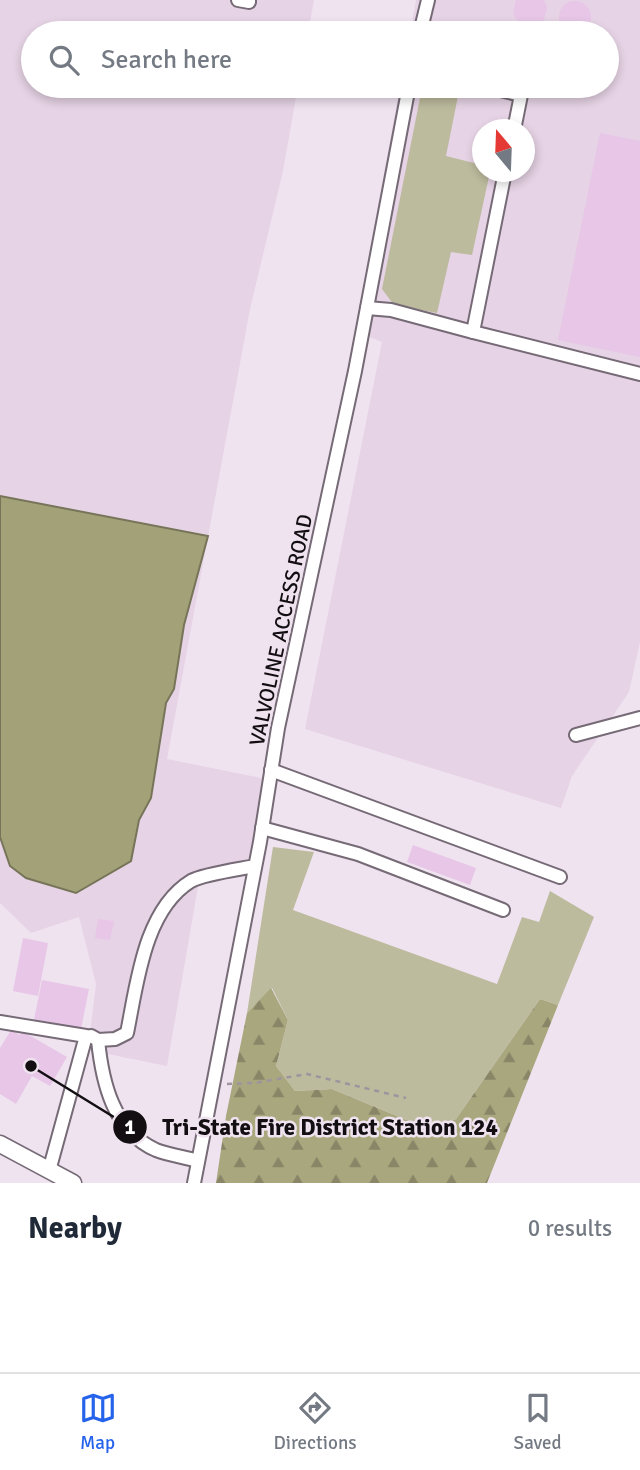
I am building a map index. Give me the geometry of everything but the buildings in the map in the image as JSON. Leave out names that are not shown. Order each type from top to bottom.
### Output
[{"type":"main road","points":[[0,1144],[73,1183]]},
{"type":"lane","points":[[238,0],[249,0]]},
{"type":"lane","points":[[423,21],[428,0]]},
{"type":"lane","name":"VALVOLINE ACCESS ROAD","points":[[194,1183],[271,770],[367,308],[406,98]]},
{"type":"lane","points":[[516,119],[520,98]]},
{"type":"lane","points":[[473,332],[503,182]]},
{"type":"lane","points":[[367,308],[391,310],[640,374]]},
{"type":"lane","points":[[576,735],[640,718]]},
{"type":"lane","points":[[271,770],[560,877]]},
{"type":"lane","points":[[262,828],[358,854],[503,910]]},
{"type":"lane","points":[[0,1022],[92,1038],[115,1039],[127,1033],[146,943],[170,899],[193,880],[255,866]]},
{"type":"lane","points":[[92,1038],[110,1098],[117,1114],[129,1129],[155,1150],[198,1161]]},
{"type":"lane","points":[[50,1171],[92,1038]]},
{"type":"path","points":[[213,1084],[254,1083],[307,1074],[405,1098]]},
{"type":"shaded area","points":[[0,0],[314,0],[310,21],[21,21],[21,98],[296,98],[283,171],[250,309],[167,759],[266,779],[252,857],[200,875],[167,1066],[88,1050],[96,984],[79,917],[31,933],[0,903]]},
{"type":"shaded area","points":[[416,0],[640,0],[640,642],[629,692],[572,776],[561,808],[305,729],[382,342],[355,331],[398,98],[619,98],[619,21],[412,21]]},
{"type":"shaded area","points":[[0,496],[208,536],[184,625],[174,689],[166,703],[151,798],[139,820],[131,861],[76,893],[26,878],[10,866],[0,837]]},
{"type":"green space","points":[[420,98],[458,98],[446,156],[472,162],[472,182],[488,182],[472,255],[451,252],[437,313],[394,305],[382,289]]},
{"type":"green space","points":[[273,847],[314,852],[293,910],[497,984],[522,917],[539,922],[550,891],[594,917],[558,1005],[540,999],[456,1119],[428,1129],[332,1089],[295,1091],[276,1066],[288,1020],[272,988],[247,1013]]},
{"type":"green space","points":[[271,988],[288,1020],[276,1066],[295,1091],[332,1089],[428,1129],[456,1119],[540,999],[558,1005],[487,1183],[216,1183],[226,1116],[247,1013]]},
{"type":"place","name":"Tri-State Fire District Station 124","points":[[31,1066]]}]
